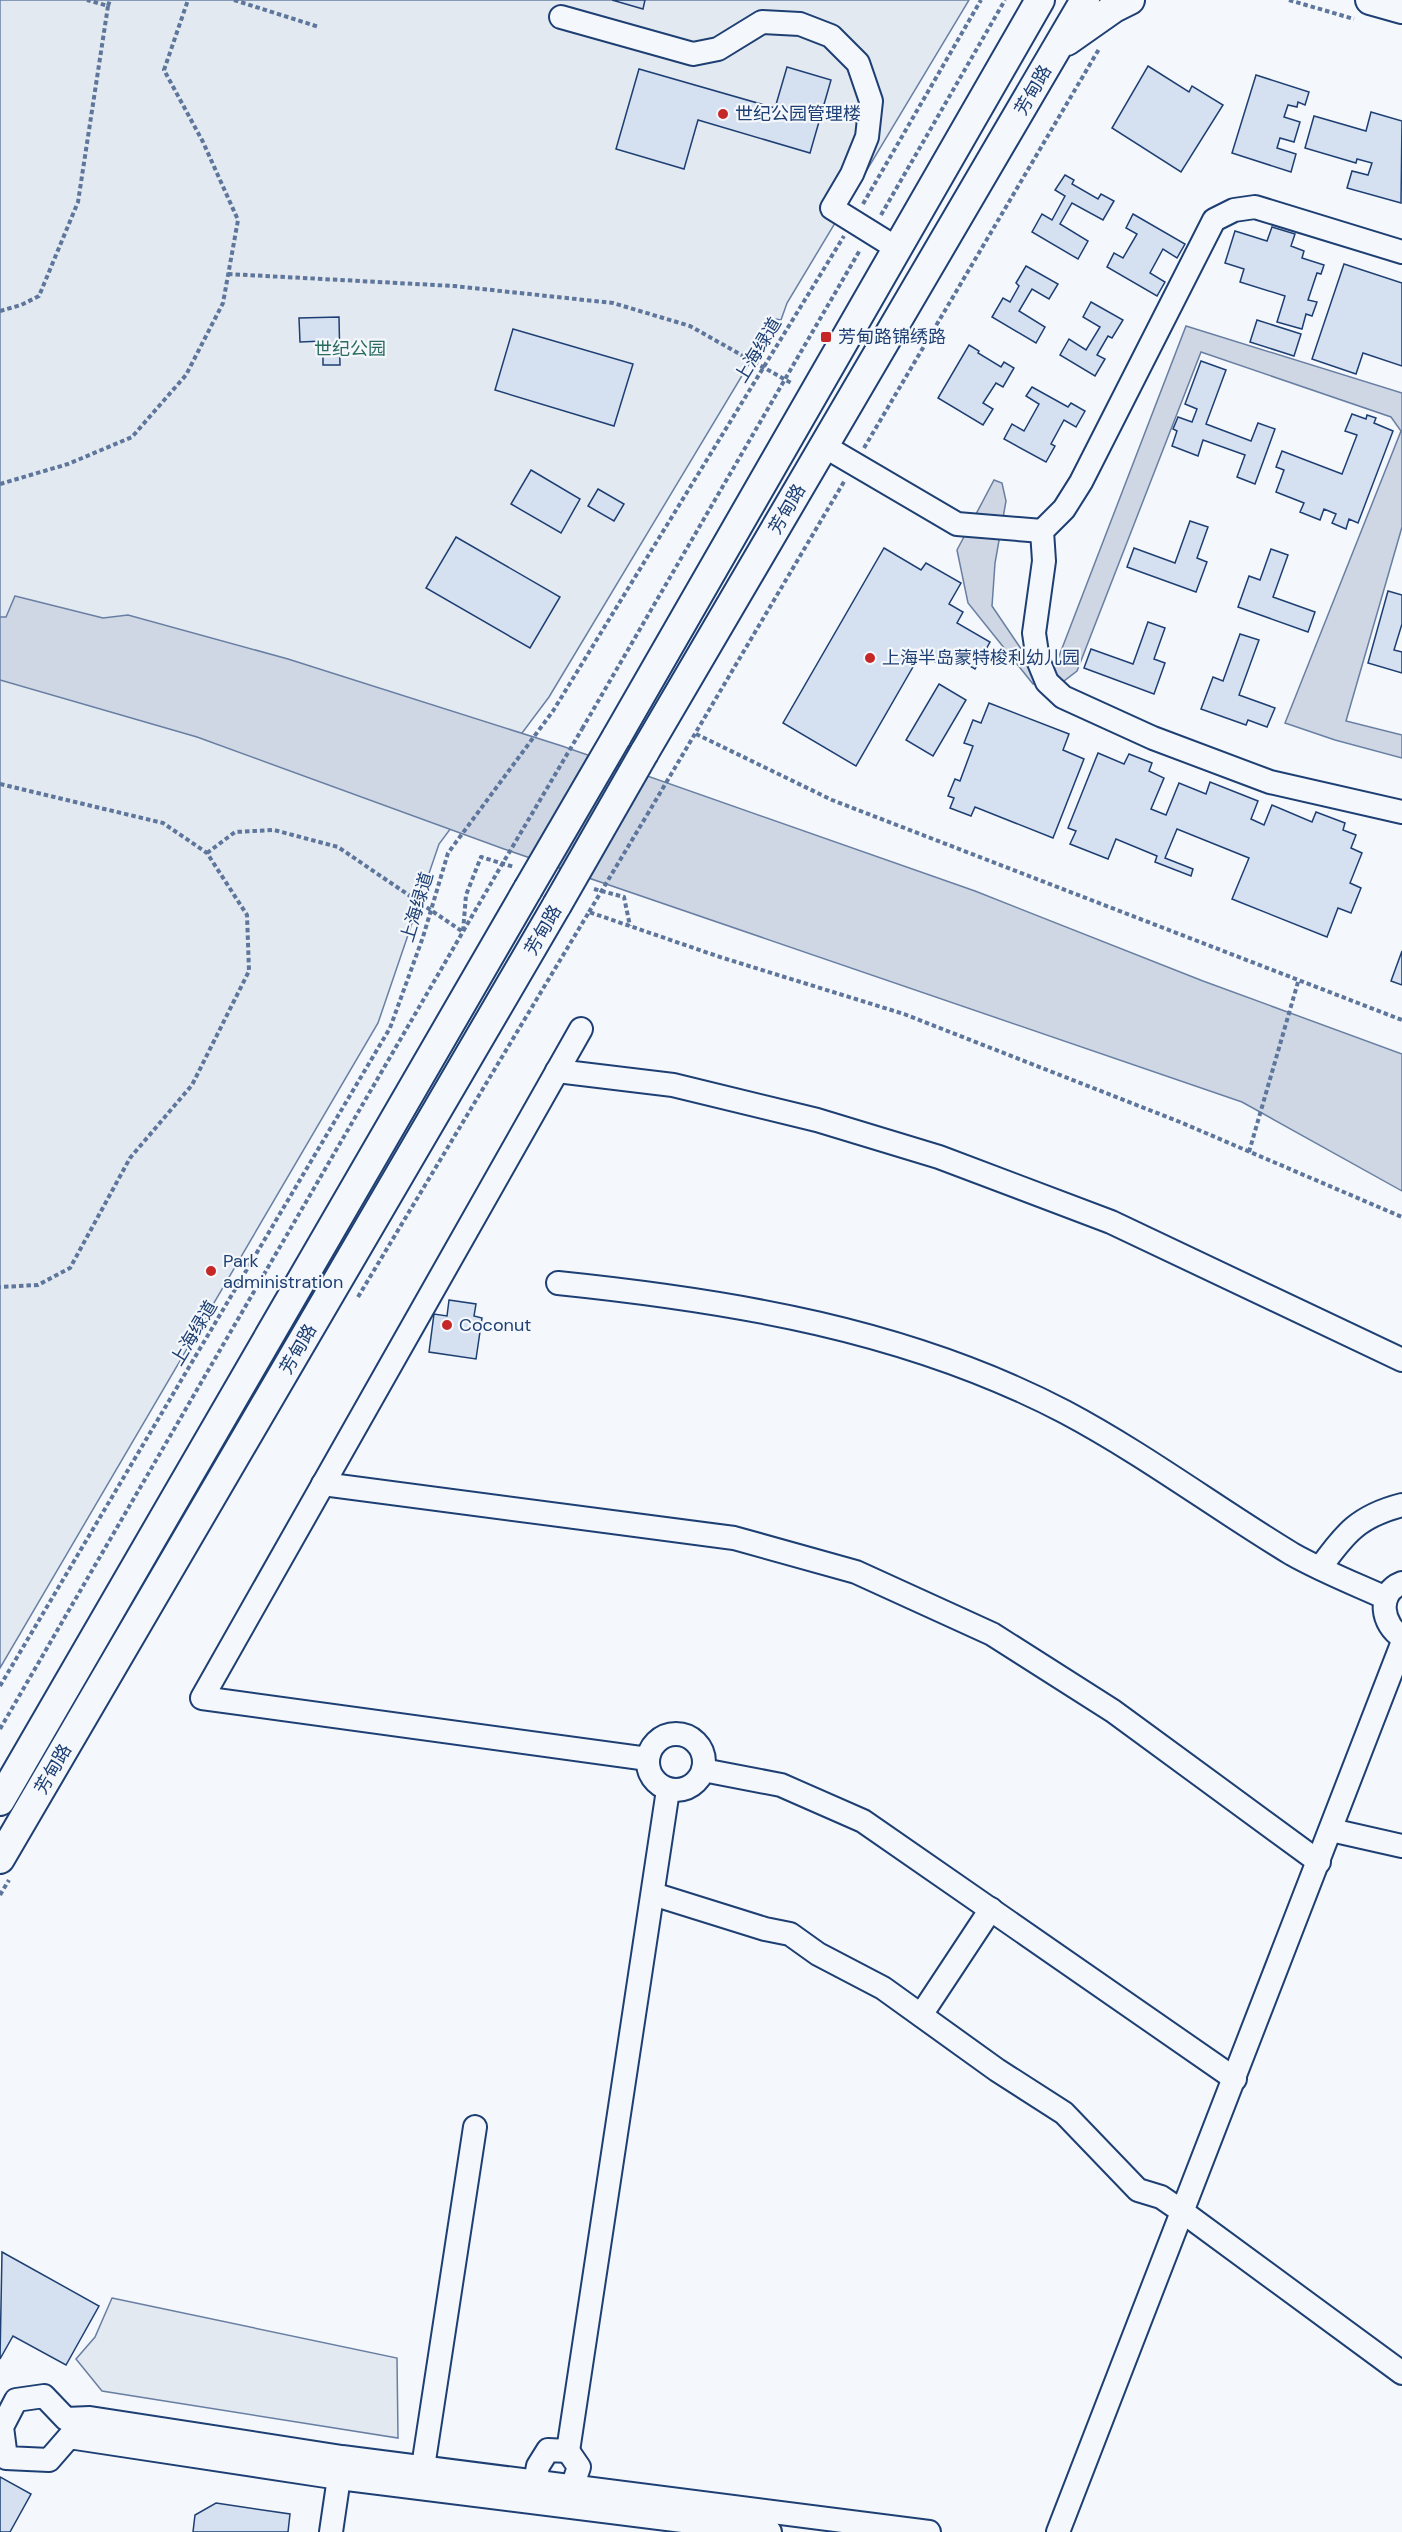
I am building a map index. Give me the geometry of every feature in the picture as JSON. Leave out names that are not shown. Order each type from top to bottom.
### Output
[{"type":"main road","name":"芳甸路","points":[[0,1801],[814,396],[1040,0]]},
{"type":"main road","name":"芳甸路","points":[[0,1859],[1085,0]]},
{"type":"main road","points":[[1056,50],[1084,27],[1130,0]]},
{"type":"main road","points":[[1363,10],[1402,9]]},
{"type":"street","points":[[561,17],[693,54],[718,49],[762,22],[800,24],[831,36],[858,63],[871,101],[867,136],[852,174],[832,208],[898,249]]},
{"type":"street","points":[[1402,252],[1255,207],[1234,210],[1214,220],[1081,482],[1064,509],[1042,531],[1044,561],[1034,633],[1038,660],[1047,682],[1063,697],[1153,738],[1270,782],[1402,812]]},
{"type":"street","points":[[824,446],[957,524],[1042,531]]},
{"type":"street","points":[[581,1029],[202,1698],[648,1759]]},
{"type":"street","points":[[557,1071],[673,1085],[817,1120],[939,1157],[1111,1222],[1402,1360]]},
{"type":"street","points":[[558,1283],[739,1306],[861,1332],[962,1366],[1065,1412],[1293,1554],[1320,1568],[1394,1591],[1384,1609],[1386,1620],[1402,1637]]},
{"type":"street","points":[[323,1484],[734,1538],[856,1572],[992,1634],[1113,1711],[1318,1862]]},
{"type":"street","points":[[1320,1568],[1345,1533],[1382,1510],[1402,1505]]},
{"type":"street","points":[[1058,2532],[1402,1644]]},
{"type":"street","points":[[672,1734],[683,1735],[693,1740],[700,1748],[703,1770],[698,1780],[690,1787],[680,1791],[668,1790],[651,1777],[648,1759],[653,1745],[661,1738],[672,1734]]},
{"type":"street","points":[[703,1770],[781,1785],[863,1821],[1234,2079]]},
{"type":"street","points":[[572,2487],[579,2467],[568,2451],[668,1790]]},
{"type":"street","points":[[1331,1830],[1402,1846]]},
{"type":"street","points":[[652,1894],[765,1929],[790,1934],[818,1954],[883,1988],[997,2070],[1064,2113],[1138,2190],[1161,2197],[1183,2212],[1402,2373]]},
{"type":"street","points":[[921,2015],[991,1909]]},
{"type":"street","points":[[423,2467],[475,2127]]},
{"type":"street","points":[[770,2532],[340,2467],[69,2437],[49,2460],[6,2458],[2,2427],[16,2400],[44,2396],[66,2419],[90,2418],[340,2467],[423,2467],[929,2532]]},
{"type":"street","points":[[535,2482],[538,2466],[548,2450],[568,2451]]},
{"type":"street","points":[[331,2532],[340,2467]]},
{"type":"path","points":[[87,0],[108,6]]},
{"type":"path","points":[[0,311],[21,305],[39,296],[78,202],[110,0]]},
{"type":"path","points":[[0,484],[68,464],[132,437],[186,375],[223,303],[238,220],[203,142],[164,70],[188,0]]},
{"type":"path","points":[[234,0],[320,27]]},
{"type":"path","name":"上海绿道","points":[[0,1686],[390,1028],[431,911],[448,853],[553,711],[764,366],[862,226],[981,0]]},
{"type":"path","points":[[0,1729],[785,379],[862,226],[1005,0]]},
{"type":"path","points":[[1289,0],[1363,10]]},
{"type":"path","points":[[1103,42],[589,912],[720,957],[904,1014],[1249,1152],[1402,1217]]},
{"type":"path","points":[[228,274],[454,286],[613,303],[690,326],[814,396]]},
{"type":"path","points":[[696,734],[832,800],[1298,982],[1402,1020]]},
{"type":"path","points":[[0,784],[163,823],[207,853],[247,915],[249,971],[192,1084],[130,1158],[70,1268],[38,1285],[0,1287]]},
{"type":"path","points":[[207,853],[235,831],[274,830],[338,847],[463,932]]},
{"type":"path","points":[[1249,1152],[1298,982]]},
{"type":"green space","name":"世纪公园","points":[[0,0],[969,0],[787,303],[781,320],[776,319],[549,697],[439,844],[378,1023],[0,1668]]},
{"type":"green space","points":[[112,2298],[397,2358],[398,2438],[102,2391],[76,2359],[95,2337]]},
{"type":"shaded area","points":[[1186,326],[1402,393],[1402,527],[1346,721],[1402,735],[1402,758],[1335,740],[1285,723],[1401,431],[1391,417],[1201,352],[1077,671],[1060,684],[1033,684],[968,603],[957,550],[994,480],[1002,483],[1006,501],[995,563],[992,606],[1032,665],[1056,664]]},
{"type":"shaded area","points":[[15,596],[103,618],[128,615],[288,659],[562,746],[975,891],[1203,981],[1402,1054],[1402,1191],[1242,1102],[504,849],[197,737],[0,680],[0,617],[6,617]]},
{"type":"building","points":[[612,0],[645,0],[643,9]]},
{"type":"building","points":[[1148,66],[1189,92],[1192,86],[1223,105],[1181,172],[1112,128]]},
{"type":"building","name":"世纪公园管理楼","points":[[787,67],[831,80],[810,153],[698,120],[684,169],[616,149],[639,69],[775,108]]},
{"type":"building","points":[[1256,75],[1309,92],[1305,105],[1298,102],[1297,107],[1288,105],[1284,117],[1300,122],[1294,142],[1280,138],[1277,148],[1296,154],[1291,172],[1232,153]]},
{"type":"building","points":[[1371,112],[1402,121],[1401,203],[1347,188],[1352,171],[1368,175],[1372,163],[1357,159],[1356,163],[1305,148],[1314,116],[1366,131]]},
{"type":"building","points":[[1065,175],[1074,180],[1072,184],[1098,199],[1101,194],[1114,201],[1103,220],[1072,203],[1060,224],[1088,241],[1078,259],[1032,232],[1042,214],[1052,220],[1065,196],[1055,190]]},
{"type":"building","points":[[1133,214],[1185,244],[1177,258],[1163,249],[1150,273],[1165,282],[1157,296],[1107,267],[1114,253],[1123,258],[1137,234],[1126,228]]},
{"type":"building","points":[[1272,227],[1295,234],[1291,246],[1304,251],[1302,258],[1324,265],[1321,274],[1317,273],[1308,300],[1317,302],[1312,316],[1306,314],[1302,329],[1277,322],[1285,296],[1240,282],[1244,269],[1225,263],[1235,231],[1267,241]]},
{"type":"building","points":[[1344,264],[1402,283],[1402,366],[1363,353],[1356,374],[1312,359]]},
{"type":"building","points":[[1026,266],[1058,284],[1049,299],[1032,289],[1019,311],[1045,327],[1036,343],[992,317],[1003,298],[1010,302],[1019,286],[1016,283]]},
{"type":"building","points":[[1091,302],[1123,320],[1112,338],[1108,336],[1097,355],[1105,359],[1095,376],[1060,355],[1069,339],[1086,350],[1100,327],[1083,317]]},
{"type":"building","points":[[339,317],[340,365],[323,365],[323,341],[300,342],[299,318]]},
{"type":"building","points":[[1257,320],[1301,334],[1294,356],[1250,342]]},
{"type":"building","points":[[513,329],[633,364],[614,426],[495,390]]},
{"type":"building","points":[[969,345],[1001,367],[1004,362],[1014,368],[1003,387],[996,383],[983,403],[993,409],[983,425],[938,398]]},
{"type":"building","points":[[1201,361],[1226,370],[1206,424],[1251,441],[1258,423],[1275,429],[1255,484],[1237,477],[1245,455],[1203,440],[1198,456],[1172,446],[1177,431],[1173,429],[1178,417],[1192,422],[1197,409],[1185,404]]},
{"type":"building","points":[[1032,387],[1068,407],[1071,403],[1085,411],[1076,427],[1064,420],[1051,444],[1055,446],[1046,462],[1004,439],[1012,424],[1024,431],[1039,404],[1026,396]]},
{"type":"building","points":[[1352,414],[1366,419],[1367,415],[1376,418],[1374,423],[1393,431],[1358,523],[1349,519],[1346,529],[1332,523],[1336,514],[1324,509],[1320,520],[1300,512],[1304,503],[1276,492],[1284,470],[1276,467],[1282,451],[1342,474],[1357,435],[1345,431]]},
{"type":"building","points":[[531,470],[580,499],[561,533],[511,504]]},
{"type":"building","points":[[598,489],[624,504],[614,521],[588,506]]},
{"type":"building","points":[[1190,521],[1208,527],[1197,558],[1207,562],[1196,592],[1127,567],[1134,548],[1175,563]]},
{"type":"building","points":[[456,537],[560,597],[530,648],[426,588]]},
{"type":"building","name":"上海半岛蒙特梭利幼儿园","points":[[884,548],[921,570],[926,563],[961,583],[949,604],[963,612],[957,623],[990,642],[975,669],[942,650],[935,662],[921,653],[856,766],[783,723]]},
{"type":"building","points":[[1271,549],[1288,555],[1273,597],[1315,612],[1308,632],[1238,607],[1249,576],[1260,580]]},
{"type":"building","points":[[1388,591],[1402,595],[1402,624],[1394,650],[1402,652],[1402,673],[1368,663]]},
{"type":"building","points":[[1148,622],[1165,628],[1154,659],[1165,663],[1154,694],[1084,668],[1091,649],[1133,664]]},
{"type":"building","points":[[1240,634],[1259,640],[1239,695],[1275,708],[1267,727],[1248,720],[1246,725],[1201,709],[1213,677],[1223,681]]},
{"type":"building","points":[[939,684],[966,700],[933,756],[906,740]]},
{"type":"building","points":[[989,703],[1069,734],[1063,750],[1084,759],[1053,838],[975,807],[971,816],[950,808],[954,798],[948,796],[955,779],[960,781],[973,746],[964,743],[973,720],[981,723]]},
{"type":"building","points":[[1098,753],[1124,764],[1129,754],[1152,763],[1149,771],[1164,778],[1151,809],[1166,815],[1179,783],[1206,794],[1210,782],[1258,801],[1251,819],[1264,825],[1272,805],[1312,822],[1316,812],[1345,823],[1343,830],[1356,835],[1351,848],[1362,853],[1350,883],[1361,888],[1351,913],[1338,908],[1327,937],[1232,899],[1249,858],[1177,829],[1165,858],[1193,869],[1191,876],[1155,862],[1157,856],[1116,839],[1108,859],[1070,844],[1076,831],[1068,828]]},
{"type":"building","points":[[1402,951],[1402,985],[1391,981]]},
{"type":"building","points":[[449,1300],[476,1304],[474,1316],[482,1318],[476,1359],[429,1352],[434,1314],[447,1316]]},
{"type":"building","points":[[2,2252],[99,2306],[66,2365],[13,2336],[0,2359]]},
{"type":"building","points":[[0,2477],[31,2494],[10,2532],[0,2532]]},
{"type":"building","points":[[216,2503],[290,2514],[288,2532],[193,2532],[195,2515]]},
{"type":"place","name":"世纪公园管理楼","points":[[723,114]]},
{"type":"place","name":"芳甸路锦绣路","points":[[826,337]]},
{"type":"place","name":"上海半岛蒙特梭利幼儿园","points":[[870,658]]},
{"type":"place","name":"Park administration","points":[[211,1271]]},
{"type":"place","name":"Coconut","points":[[447,1325]]}]
